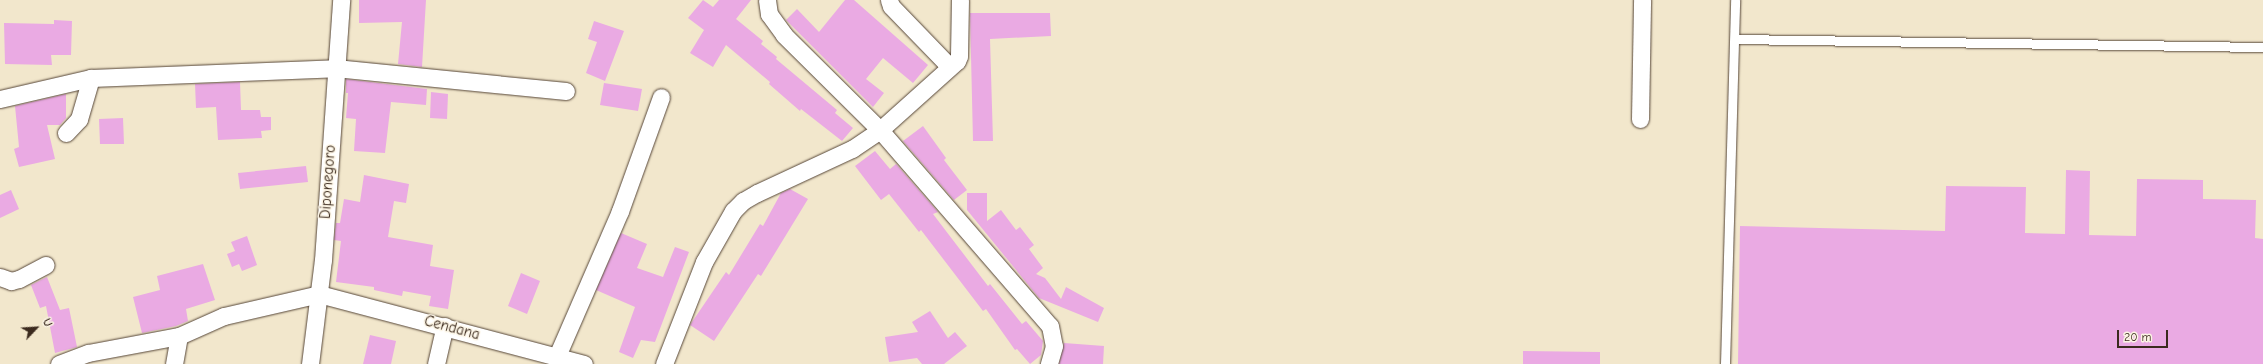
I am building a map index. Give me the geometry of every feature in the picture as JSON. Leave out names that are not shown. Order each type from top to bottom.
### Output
[{"type":"street","name":"Diponegoro","points":[[310,364],[319,294],[341,0]]},
{"type":"street","points":[[767,0],[769,14],[784,35],[880,130],[1050,326],[1054,346],[1048,364]]},
{"type":"street","points":[[889,0],[891,6],[949,66]]},
{"type":"street","points":[[664,364],[704,262],[733,211],[743,201],[757,193],[852,149],[880,130],[960,56],[960,0]]},
{"type":"street","points":[[1640,119],[1642,0]]},
{"type":"street","points":[[0,96],[0,99],[91,78],[335,68],[566,90]]},
{"type":"street","points":[[66,134],[79,119],[91,78]]},
{"type":"street","points":[[557,356],[620,211],[661,97]]},
{"type":"street","points":[[0,276],[10,281],[45,265]]},
{"type":"street","points":[[59,364],[88,353],[179,336],[224,316],[319,294]]},
{"type":"street","name":"Cendana","points":[[319,294],[445,326],[584,364]]},
{"type":"street","points":[[436,364],[445,326]]},
{"type":"street","points":[[174,364],[179,336]]},
{"type":"lane","points":[[1726,364],[1735,0]]},
{"type":"lane","points":[[1734,39],[2263,47]]},
{"type":"building","points":[[359,0],[426,0],[422,67],[398,64],[402,22],[359,23]]},
{"type":"building","points":[[703,0],[713,7],[719,0],[751,0],[736,19],[763,41],[761,44],[777,57],[776,59],[837,110],[835,113],[853,128],[842,141],[801,109],[800,111],[769,84],[770,82],[726,45],[713,67],[690,53],[704,30],[688,18]]},
{"type":"building","points":[[845,0],[854,0],[928,65],[913,83],[883,58],[866,79],[884,93],[873,107],[786,20],[797,9],[819,32]]},
{"type":"building","points":[[970,13],[1050,13],[1051,36],[990,39],[993,141],[973,141]]},
{"type":"building","points":[[54,20],[72,21],[71,55],[51,55],[52,65],[5,64],[4,23],[54,24]]},
{"type":"building","points":[[594,21],[624,31],[605,81],[586,73],[597,42],[588,39]]},
{"type":"building","points":[[346,79],[427,89],[426,105],[391,102],[385,153],[354,151],[356,119],[346,118],[348,93],[346,93]]},
{"type":"building","points":[[240,82],[241,110],[260,110],[261,117],[271,117],[271,130],[261,131],[262,138],[218,140],[216,107],[196,108],[195,84]]},
{"type":"building","points":[[604,83],[642,89],[638,111],[600,105]]},
{"type":"building","points":[[431,92],[448,94],[447,119],[430,118]]},
{"type":"building","points":[[66,94],[66,118],[60,125],[47,125],[55,159],[19,167],[14,149],[19,147],[15,106]]},
{"type":"building","points":[[123,118],[124,144],[100,144],[99,119]]},
{"type":"building","points":[[923,126],[946,158],[944,160],[967,190],[954,200],[903,141]]},
{"type":"building","points":[[875,151],[890,169],[896,164],[938,212],[933,214],[988,286],[990,284],[1022,324],[1026,321],[1043,341],[1041,355],[1030,364],[1017,349],[1015,350],[986,309],[983,311],[921,230],[919,232],[889,194],[881,200],[855,166]]},
{"type":"building","points":[[306,166],[308,182],[240,189],[238,173]]},
{"type":"building","points":[[2066,170],[2090,171],[2089,235],[2136,236],[2137,179],[2203,180],[2203,199],[2256,200],[2255,238],[2263,239],[2263,364],[1738,364],[1740,226],[1945,231],[1946,186],[2026,187],[2025,233],[2065,234]]},
{"type":"building","points":[[364,175],[409,184],[406,203],[394,201],[388,237],[433,245],[430,266],[454,270],[448,309],[429,306],[431,296],[403,291],[402,296],[374,290],[374,287],[336,282],[341,241],[334,240],[336,223],[340,223],[344,199],[360,202]]},
{"type":"building","points":[[790,189],[808,199],[761,276],[758,274],[714,341],[690,325],[726,272],[729,275],[760,224],[763,226],[781,193]]},
{"type":"building","points":[[11,190],[19,209],[0,218],[0,195]]},
{"type":"building","points":[[967,193],[987,193],[987,221],[1001,210],[1016,230],[1020,227],[1034,245],[1029,249],[1043,268],[1036,274],[1045,278],[1061,299],[1066,287],[1104,308],[1098,322],[1039,298],[967,210]]},
{"type":"building","points":[[621,233],[647,244],[637,268],[663,277],[675,247],[689,252],[655,342],[641,340],[633,358],[619,352],[635,307],[596,290]]},
{"type":"building","points":[[247,236],[257,265],[242,271],[239,264],[232,267],[227,254],[235,251],[231,242]]},
{"type":"building","points":[[203,264],[215,300],[186,309],[188,321],[176,326],[142,333],[133,297],[160,290],[157,276]]},
{"type":"building","points":[[521,273],[540,281],[527,314],[508,306]]},
{"type":"building","points":[[47,277],[60,310],[69,308],[77,347],[55,353],[46,306],[40,308],[31,285]]},
{"type":"building","points":[[930,311],[948,338],[955,332],[967,346],[944,364],[922,364],[917,358],[889,362],[885,337],[918,332],[912,322]]},
{"type":"building","points":[[370,335],[396,341],[391,364],[363,364]]},
{"type":"building","points":[[1064,343],[1104,346],[1103,364],[1059,364]]},
{"type":"building","points":[[1523,351],[1600,352],[1600,364],[1523,364]]}]
